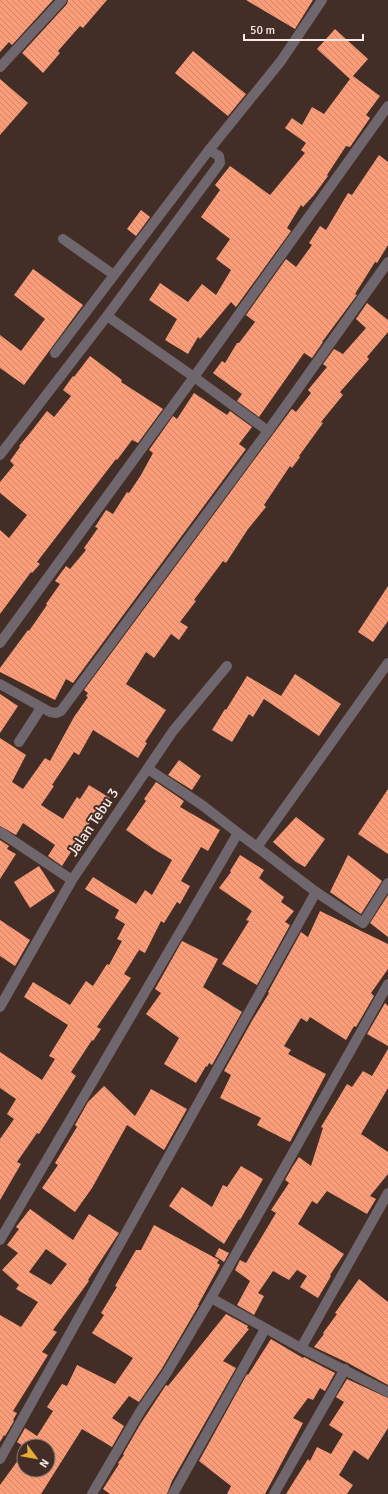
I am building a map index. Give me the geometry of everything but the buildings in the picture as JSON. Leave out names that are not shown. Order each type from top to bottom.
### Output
[{"type":"street","points":[[0,68],[62,0]]},
{"type":"street","points":[[54,353],[209,150],[281,61],[322,0]]},
{"type":"street","points":[[0,643],[194,377],[388,106]]},
{"type":"street","points":[[0,455],[106,316],[220,162],[219,156],[209,150]]},
{"type":"street","points":[[62,239],[114,275]]},
{"type":"street","points":[[0,684],[50,712],[56,713],[61,711],[268,431],[388,262]]},
{"type":"street","points":[[106,316],[268,431]]},
{"type":"street","points":[[257,848],[388,663]]},
{"type":"street","name":"Jalan Tebu 3","points":[[0,1007],[72,880],[173,731],[227,666]]},
{"type":"street","points":[[18,742],[42,708]]},
{"type":"street","points":[[148,769],[202,805],[316,892],[363,923],[388,883]]},
{"type":"street","points":[[0,832],[72,880]]},
{"type":"street","points":[[0,1240],[238,833]]},
{"type":"street","points":[[0,1459],[316,892]]},
{"type":"street","points":[[92,1494],[141,1410],[166,1374],[211,1298],[388,984]]},
{"type":"street","points":[[301,1348],[388,1193]]},
{"type":"street","points":[[211,1298],[264,1329],[388,1392]]},
{"type":"street","points":[[173,1494],[264,1329]]},
{"type":"street","points":[[274,1494],[344,1369]]}]
